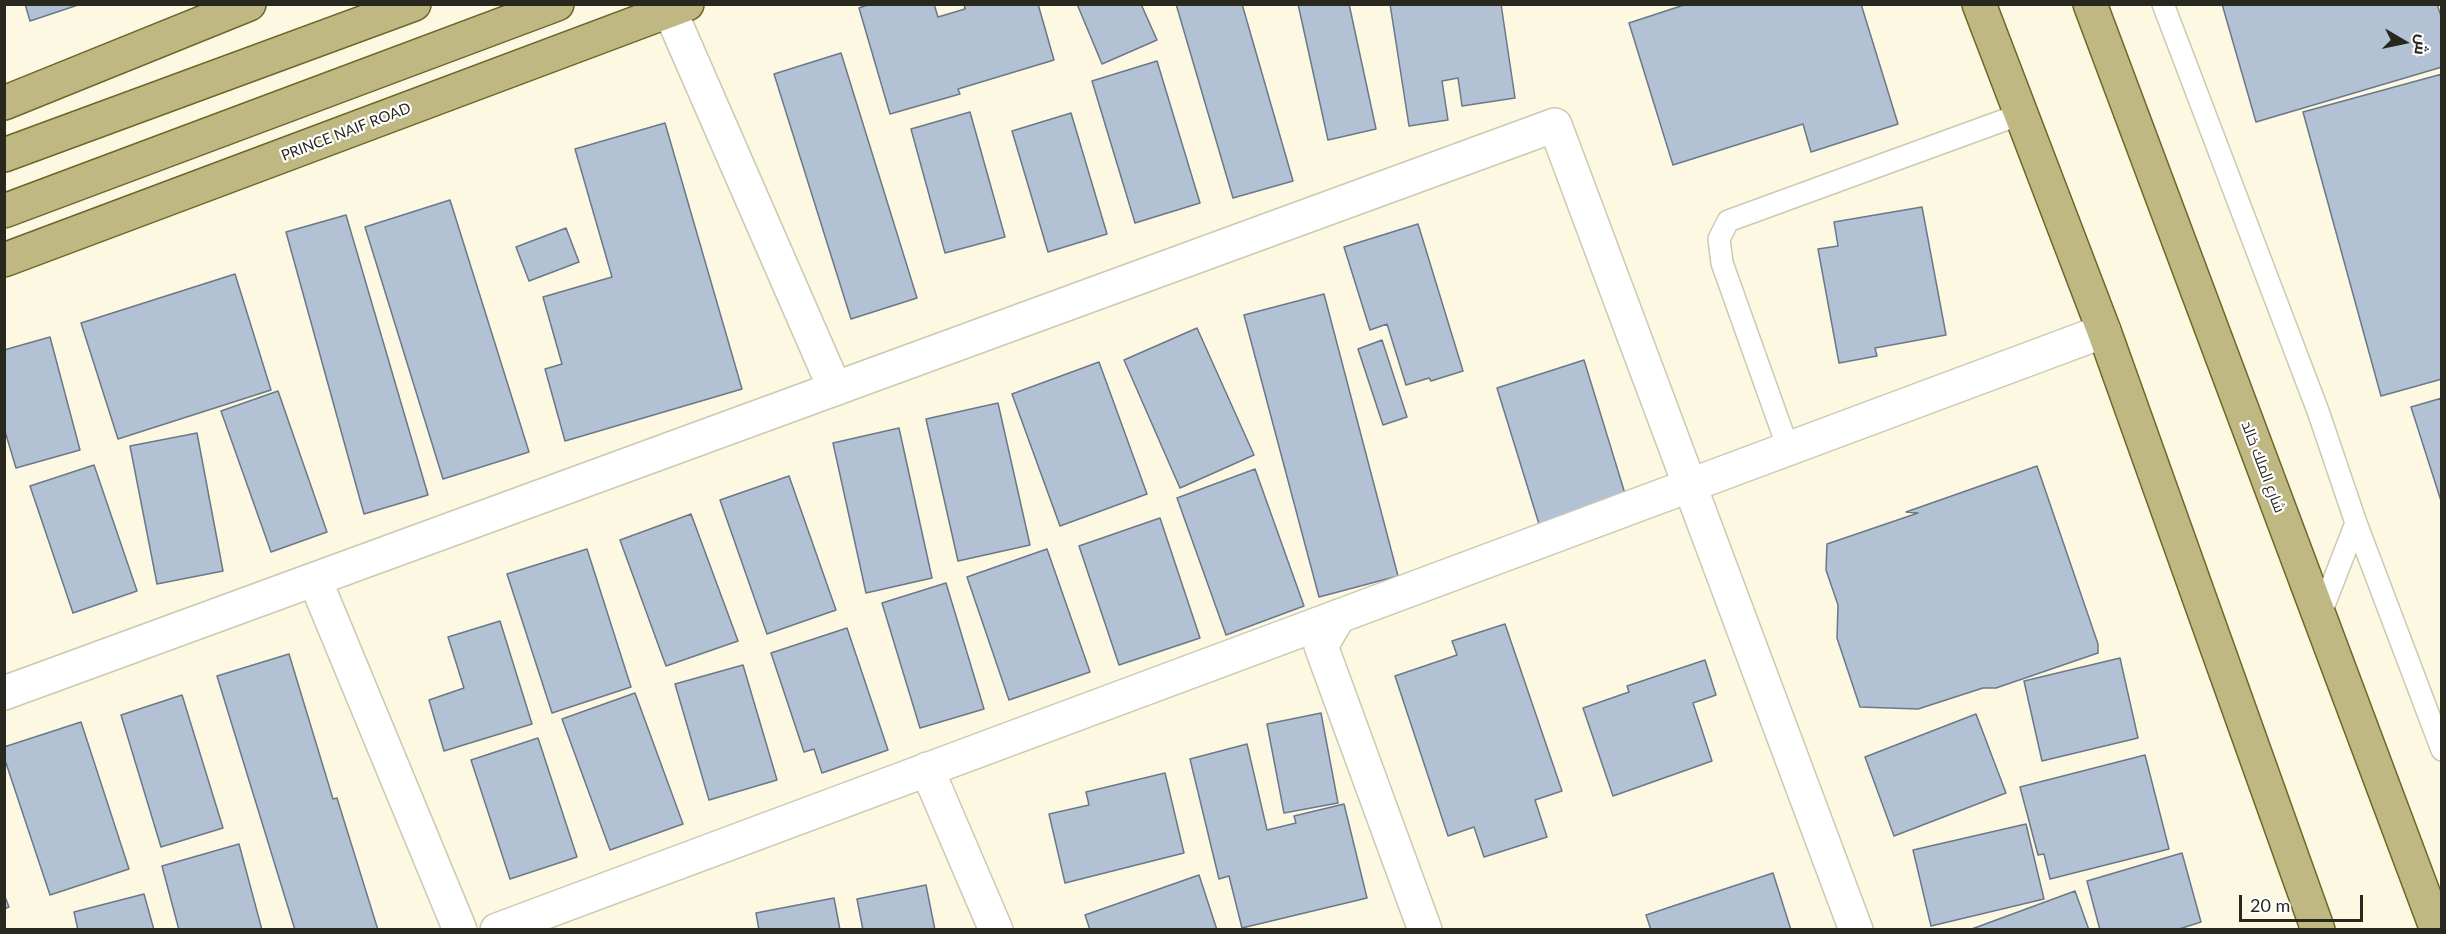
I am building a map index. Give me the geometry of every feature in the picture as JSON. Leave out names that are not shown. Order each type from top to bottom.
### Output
[{"type":"main road","points":[[4,103],[249,4]]},
{"type":"main road","points":[[4,154],[414,4]]},
{"type":"main road","points":[[4,211],[556,4]]},
{"type":"main road","points":[[1979,4],[2104,331],[2318,930]]},
{"type":"main road","name":"شارع الملك خالد","points":[[2090,4],[2437,930]]},
{"type":"main road","name":"PRINCE NAIF ROAD","points":[[4,260],[679,8]]},
{"type":"street","points":[[679,8],[834,389]]},
{"type":"street","points":[[4,693],[1556,125],[1856,930]]},
{"type":"street","points":[[497,930],[2104,331]]},
{"type":"street","points":[[315,580],[460,930]]},
{"type":"street","points":[[1339,616],[1321,646],[1425,930]]},
{"type":"street","points":[[927,769],[996,930]]},
{"type":"lane","points":[[2163,4],[2319,411],[2356,522],[2442,750]]},
{"type":"lane","points":[[1788,448],[1722,263],[1719,239],[1728,221],[2021,114]]},
{"type":"lane","points":[[2319,618],[2356,522]]},
{"type":"building","points":[[25,4],[81,4],[30,21]]},
{"type":"building","points":[[870,4],[934,4],[938,17],[965,9],[964,4],[1038,4],[1054,60],[958,89],[960,94],[890,114],[859,8]]},
{"type":"building","points":[[1077,4],[1141,4],[1157,40],[1102,64]]},
{"type":"building","points":[[1176,4],[1242,4],[1293,181],[1233,198]]},
{"type":"building","points":[[1298,4],[1349,4],[1376,129],[1328,140]]},
{"type":"building","points":[[1390,4],[1501,4],[1515,98],[1462,106],[1458,78],[1442,81],[1448,120],[1409,126]]},
{"type":"building","points":[[1687,4],[1861,4],[1898,124],[1811,152],[1803,124],[1673,165],[1629,23]]},
{"type":"building","points":[[2222,4],[2437,4],[2442,19],[2442,67],[2256,122]]},
{"type":"building","points":[[841,53],[917,298],[851,319],[774,74]]},
{"type":"building","points":[[1157,61],[1200,203],[1135,223],[1092,81]]},
{"type":"building","points":[[2442,74],[2442,379],[2381,396],[2303,112]]},
{"type":"building","points":[[970,112],[1005,237],[945,253],[911,129]]},
{"type":"building","points":[[1071,113],[1107,234],[1048,252],[1012,131]]},
{"type":"building","points":[[665,123],[742,389],[565,441],[545,369],[562,364],[543,297],[612,277],[575,149]]},
{"type":"building","points":[[450,200],[529,452],[443,479],[365,227]]},
{"type":"building","points":[[1922,207],[1946,335],[1875,348],[1877,356],[1839,363],[1818,249],[1838,246],[1834,222]]},
{"type":"building","points":[[346,215],[428,495],[364,514],[286,232]]},
{"type":"building","points":[[1418,224],[1463,371],[1431,381],[1429,378],[1406,385],[1387,324],[1370,330],[1344,247]]},
{"type":"building","points":[[566,228],[579,262],[529,281],[516,247]]},
{"type":"building","points":[[235,274],[271,390],[118,439],[81,323]]},
{"type":"building","points":[[1324,294],[1398,576],[1319,597],[1244,315]]},
{"type":"building","points":[[1197,328],[1254,455],[1180,488],[1124,360]]},
{"type":"building","points":[[50,337],[80,450],[16,468],[4,428],[4,350]]},
{"type":"building","points":[[1382,340],[1407,417],[1383,425],[1358,349]]},
{"type":"building","points":[[1584,360],[1626,497],[1539,524],[1497,388]]},
{"type":"building","points":[[1099,362],[1147,494],[1060,526],[1012,394]]},
{"type":"building","points":[[278,391],[327,532],[271,552],[221,411]]},
{"type":"building","points":[[2442,398],[2442,504],[2411,407]]},
{"type":"building","points":[[998,403],[1030,545],[958,561],[926,419]]},
{"type":"building","points":[[899,428],[932,578],[866,593],[833,443]]},
{"type":"building","points":[[197,433],[223,571],[157,584],[130,446]]},
{"type":"building","points":[[94,465],[137,591],[73,613],[30,486]]},
{"type":"building","points":[[2037,466],[2098,644],[2098,653],[1996,688],[1983,688],[1918,709],[1860,707],[1837,638],[1838,605],[1826,570],[1827,544],[1918,513],[1906,512]]},
{"type":"building","points":[[1255,469],[1304,606],[1226,635],[1177,498]]},
{"type":"building","points":[[789,476],[836,610],[767,634],[720,500]]},
{"type":"building","points":[[691,514],[738,641],[666,666],[620,540]]},
{"type":"building","points":[[1160,518],[1200,638],[1119,665],[1079,546]]},
{"type":"building","points":[[587,549],[631,687],[552,713],[507,574]]},
{"type":"building","points":[[1047,549],[1090,672],[1009,700],[967,577]]},
{"type":"building","points":[[946,583],[984,709],[920,728],[882,603]]},
{"type":"building","points":[[500,621],[532,724],[444,751],[429,700],[464,688],[448,637]]},
{"type":"building","points":[[1505,624],[1562,791],[1535,800],[1547,837],[1484,857],[1474,827],[1448,836],[1395,676],[1457,655],[1452,641]]},
{"type":"building","points":[[847,628],[888,750],[822,773],[814,749],[804,752],[771,653]]},
{"type":"building","points":[[289,654],[333,799],[337,798],[378,930],[295,930],[217,676]]},
{"type":"building","points":[[2120,658],[2138,738],[2042,761],[2024,681]]},
{"type":"building","points":[[1705,660],[1716,695],[1693,703],[1712,761],[1613,796],[1583,708],[1629,692],[1627,686]]},
{"type":"building","points":[[743,665],[777,780],[709,800],[675,684]]},
{"type":"building","points":[[635,693],[683,824],[610,850],[562,719]]},
{"type":"building","points":[[182,695],[223,828],[161,847],[121,715]]},
{"type":"building","points":[[1321,713],[1338,803],[1284,813],[1267,724]]},
{"type":"building","points":[[1976,714],[2006,793],[1894,836],[1865,757]]},
{"type":"building","points":[[81,722],[129,869],[50,895],[4,757],[4,747]]},
{"type":"building","points":[[538,738],[577,857],[510,879],[471,760]]},
{"type":"building","points":[[1247,744],[1267,830],[1296,823],[1294,816],[1344,804],[1367,898],[1242,928],[1229,876],[1219,879],[1190,759]]},
{"type":"building","points":[[2145,755],[2169,849],[2050,879],[2044,854],[2038,855],[2020,787]]},
{"type":"building","points":[[1165,773],[1184,853],[1065,883],[1049,814],[1089,805],[1086,792]]},
{"type":"building","points":[[2026,824],[2044,899],[1931,926],[1913,850]]},
{"type":"building","points":[[239,844],[262,930],[179,930],[162,866]]},
{"type":"building","points":[[2182,853],[2201,922],[2176,930],[2100,930],[2087,881]]},
{"type":"building","points":[[1773,873],[1791,930],[1651,930],[1646,915]]},
{"type":"building","points":[[1199,875],[1217,930],[1090,930],[1085,915]]},
{"type":"building","points":[[926,885],[935,930],[863,930],[857,899]]},
{"type":"building","points":[[2075,891],[2089,930],[1969,930]]},
{"type":"building","points":[[4,894],[9,907],[4,909]]},
{"type":"building","points":[[144,894],[154,930],[78,930],[74,912]]},
{"type":"building","points":[[834,898],[840,930],[759,930],[756,913]]}]
